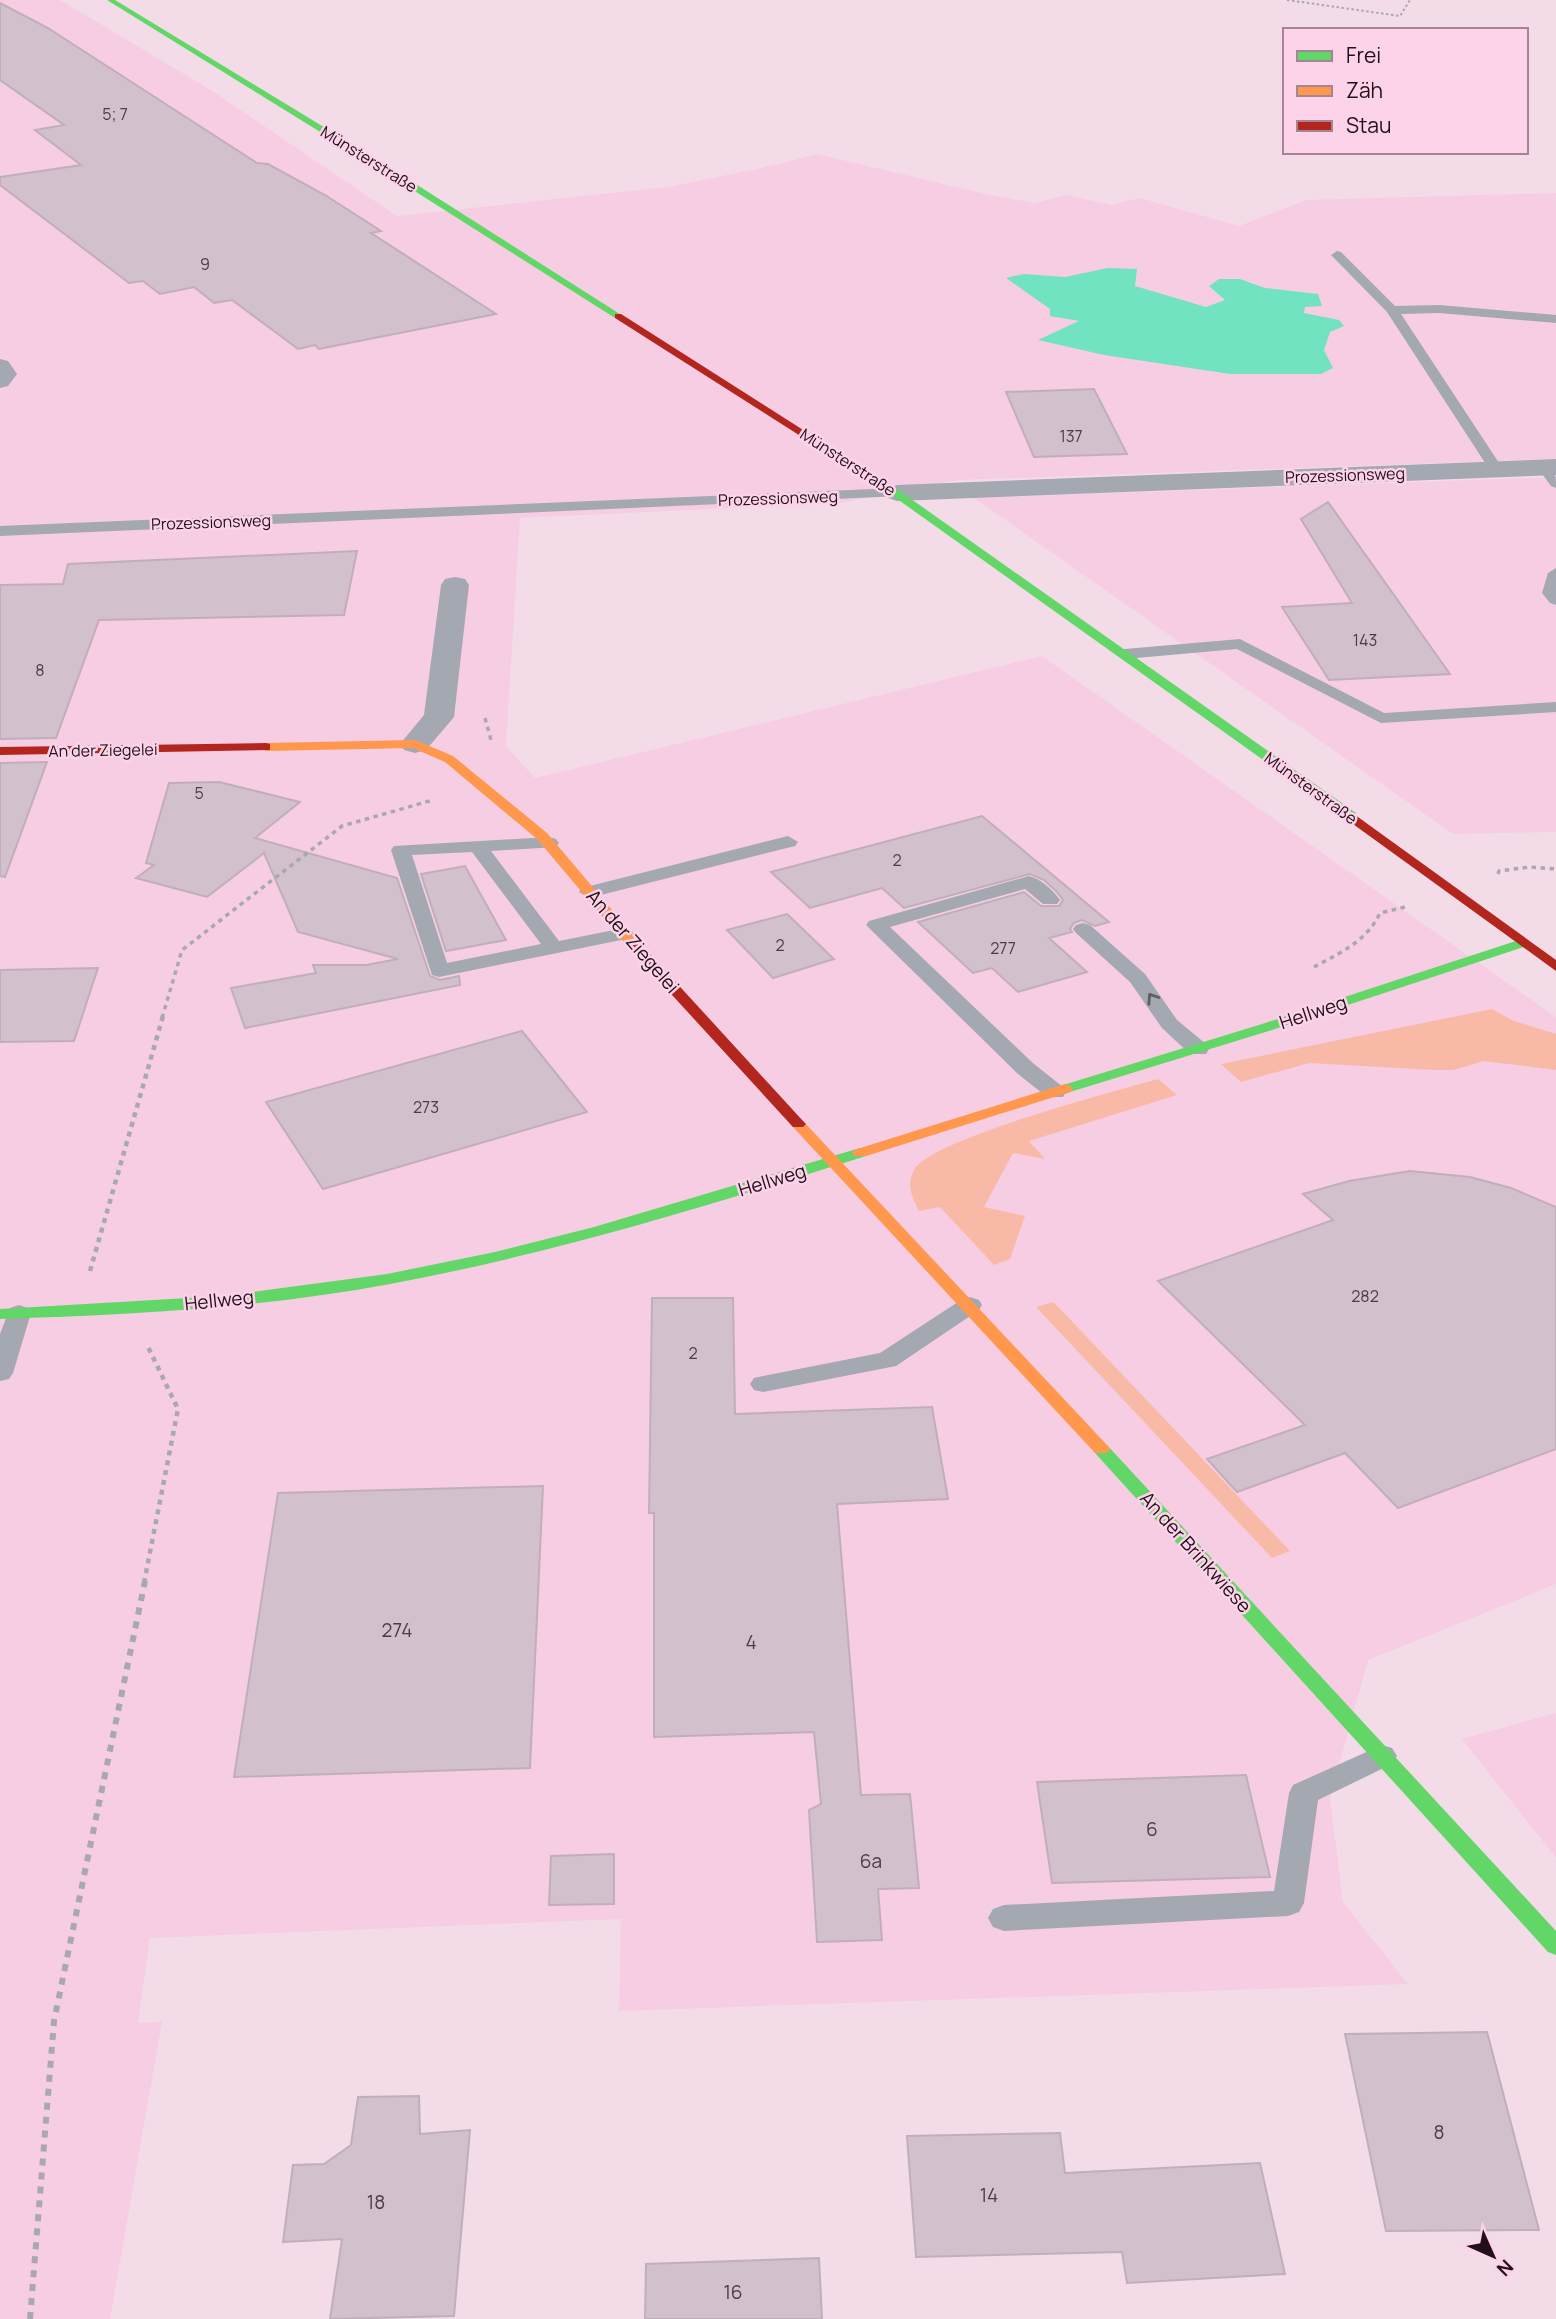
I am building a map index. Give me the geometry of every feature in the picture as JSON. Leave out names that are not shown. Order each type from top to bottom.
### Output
[{"type":"main road","name":"Münsterstraße","points":[[110,0],[376,162],[897,493],[1125,654],[1556,967]]},
{"type":"main road","name":"An der Ziegelei","points":[[0,751],[415,744],[449,759],[549,843],[624,934],[832,1161]]},
{"type":"main road","name":"Hellweg","points":[[10,1313],[155,1306],[361,1283],[457,1266],[633,1223],[1198,1049],[1522,943]]},
{"type":"main road","name":"An der Brinkwiese","points":[[832,1161],[970,1305],[1556,1946]]},
{"type":"street","points":[[0,366],[5,374],[0,381]]},
{"type":"street","name":"Prozessionsweg","points":[[897,493],[1496,469],[1552,472]]},
{"type":"street","points":[[415,744],[439,717],[455,585]]},
{"type":"lane","points":[[1337,255],[1392,310],[1496,469]]},
{"type":"lane","points":[[1392,310],[1439,309],[1556,319]]},
{"type":"lane","name":"Prozessionsweg","points":[[0,531],[897,493]]},
{"type":"lane","points":[[1556,573],[1550,593],[1556,600]]},
{"type":"lane","points":[[1125,654],[1240,644],[1381,718],[1556,707]]},
{"type":"lane","points":[[589,892],[788,842]]},
{"type":"lane","points":[[549,843],[401,850],[439,971],[624,934]]},
{"type":"lane","points":[[477,846],[554,948]]},
{"type":"lane","points":[[1050,900],[1029,882],[876,925],[1026,1069],[1055,1092]]},
{"type":"lane","points":[[1083,929],[1138,978],[1169,1024],[1198,1049]]},
{"type":"lane","points":[[763,1384],[887,1360],[970,1305]]},
{"type":"lane","points":[[0,1373],[10,1313]]},
{"type":"lane","points":[[1004,1918],[1288,1903],[1304,1793],[1382,1756]]},
{"type":"path","points":[[1287,0],[1400,16],[1410,0]]},
{"type":"path","points":[[84,1310],[90,1268],[182,950],[342,826],[482,786]]},
{"type":"path","points":[[1312,969],[1369,934],[1380,913],[1454,893]]},
{"type":"path","points":[[78,1269],[104,1267]]},
{"type":"path","points":[[30,2319],[54,2021],[117,1723],[178,1409],[147,1349],[155,1306]]},
{"type":"shaded area","points":[[0,0],[60,0],[211,90],[397,216],[668,187],[817,154],[1034,203],[1066,195],[1112,205],[1140,198],[1239,226],[1306,200],[1556,193],[1556,459],[958,480],[840,503],[520,518],[506,746],[535,778],[1042,656],[1556,1017],[1556,1584],[1368,1660],[1330,1798],[1343,1902],[1408,1984],[619,2011],[621,1919],[150,1938],[138,2023],[162,2022],[110,2319],[0,2319]]},
{"type":"shaded area","points":[[1108,268],[1137,269],[1135,286],[1206,307],[1225,300],[1209,286],[1219,279],[1240,279],[1265,288],[1318,294],[1322,306],[1305,307],[1304,313],[1339,320],[1344,326],[1330,332],[1324,350],[1333,368],[1321,374],[1230,374],[1104,355],[1038,340],[1079,321],[1050,316],[1050,309],[1006,278],[1024,274],[1065,277]]},
{"type":"shaded area","points":[[1556,477],[1556,832],[1453,834],[974,498]]},
{"type":"shaded area","points":[[1492,1009],[1514,1021],[1556,1034],[1556,1070],[1484,1061],[1453,1070],[1309,1063],[1241,1082],[1221,1064]]},
{"type":"shaded area","points":[[1158,1079],[1177,1095],[1029,1141],[1045,1159],[1013,1153],[984,1207],[1025,1216],[1010,1259],[994,1265],[940,1207],[919,1211],[912,1196],[910,1181],[914,1170],[927,1158],[953,1144],[1027,1117]]},
{"type":"shaded area","points":[[1053,1302],[1290,1551],[1272,1558],[1036,1307]]},
{"type":"shaded area","points":[[1556,1713],[1556,1858],[1462,1739]]},
{"type":"building","points":[[0,3],[48,28],[257,163],[268,164],[325,195],[381,231],[371,233],[496,314],[319,349],[315,345],[298,349],[232,300],[214,303],[194,287],[160,294],[143,281],[129,283],[0,185],[0,177],[81,165],[35,130],[64,125],[0,80]]},
{"type":"building","points":[[1094,389],[1127,454],[1034,457],[1006,392]]},
{"type":"building","points":[[1328,502],[1450,674],[1329,680],[1282,607],[1352,603],[1301,519]]},
{"type":"building","points":[[357,551],[344,615],[99,620],[56,738],[0,739],[0,585],[63,584],[68,564]]},
{"type":"building","points":[[47,762],[5,877],[0,876],[0,763]]},
{"type":"building","points":[[219,782],[300,802],[255,838],[397,878],[430,976],[440,980],[459,976],[460,985],[245,1028],[231,988],[316,973],[313,965],[366,965],[398,959],[298,932],[264,853],[207,897],[136,878],[154,865],[146,863],[169,783]]},
{"type":"building","points":[[982,816],[1109,922],[1095,926],[1082,920],[1074,923],[1070,929],[1072,932],[1049,938],[1087,972],[1018,992],[992,968],[973,973],[918,922],[1024,892],[1041,906],[1059,906],[1063,900],[1056,891],[1044,880],[1030,874],[904,908],[882,888],[810,908],[771,872]]},
{"type":"building","points":[[465,866],[506,940],[446,951],[421,874]]},
{"type":"building","points":[[787,914],[834,959],[773,978],[727,930]]},
{"type":"building","points":[[98,968],[74,1041],[0,1042],[0,970]]},
{"type":"building","points":[[522,1031],[587,1112],[323,1189],[266,1102]]},
{"type":"building","points":[[1410,1171],[1470,1177],[1511,1188],[1556,1207],[1556,1449],[1398,1508],[1345,1453],[1237,1492],[1207,1459],[1305,1425],[1158,1281],[1333,1220],[1303,1194],[1349,1181]]},
{"type":"building","points":[[652,1298],[733,1298],[735,1414],[932,1407],[948,1499],[837,1504],[861,1795],[910,1794],[919,1888],[878,1889],[882,1940],[817,1942],[809,1810],[821,1804],[814,1732],[654,1737],[654,1513],[649,1513]]},
{"type":"building","points":[[543,1486],[530,1768],[234,1777],[278,1493]]},
{"type":"building","points":[[1246,1775],[1270,1877],[1052,1883],[1037,1782]]},
{"type":"building","points":[[614,1854],[614,1904],[549,1905],[551,1856]]},
{"type":"building","points":[[1487,2032],[1539,2230],[1386,2231],[1345,2034]]},
{"type":"building","points":[[419,2096],[420,2134],[470,2130],[454,2316],[330,2319],[342,2239],[283,2242],[293,2165],[324,2164],[351,2145],[358,2097]]},
{"type":"building","points":[[1060,2133],[1065,2173],[1260,2163],[1285,2274],[1127,2283],[1122,2252],[916,2257],[907,2136]]},
{"type":"building","points":[[819,2258],[822,2319],[645,2319],[646,2264]]},
{"type":"traffic: fast","points":[[110,0],[375,162],[618,316]]},
{"type":"traffic: fast","points":[[883,484],[1351,816]]},
{"type":"traffic: fast","points":[[1065,1089],[1267,1027],[1522,943]]},
{"type":"traffic: fast","points":[[0,1314],[111,1310],[222,1301],[332,1288],[442,1269],[600,1231],[860,1153]]},
{"type":"traffic: fast","points":[[1101,1449],[1556,1946]]},
{"type":"traffic: slow","points":[[266,747],[415,744],[449,759],[542,836],[634,945]]},
{"type":"traffic: slow","points":[[860,1153],[1065,1089]]},
{"type":"traffic: slow","points":[[798,1124],[1101,1449]]},
{"type":"traffic: jam","points":[[618,316],[883,484]]},
{"type":"traffic: jam","points":[[0,751],[266,747]]},
{"type":"traffic: jam","points":[[1351,816],[1556,967]]},
{"type":"traffic: jam","points":[[634,945],[798,1124]]}]
